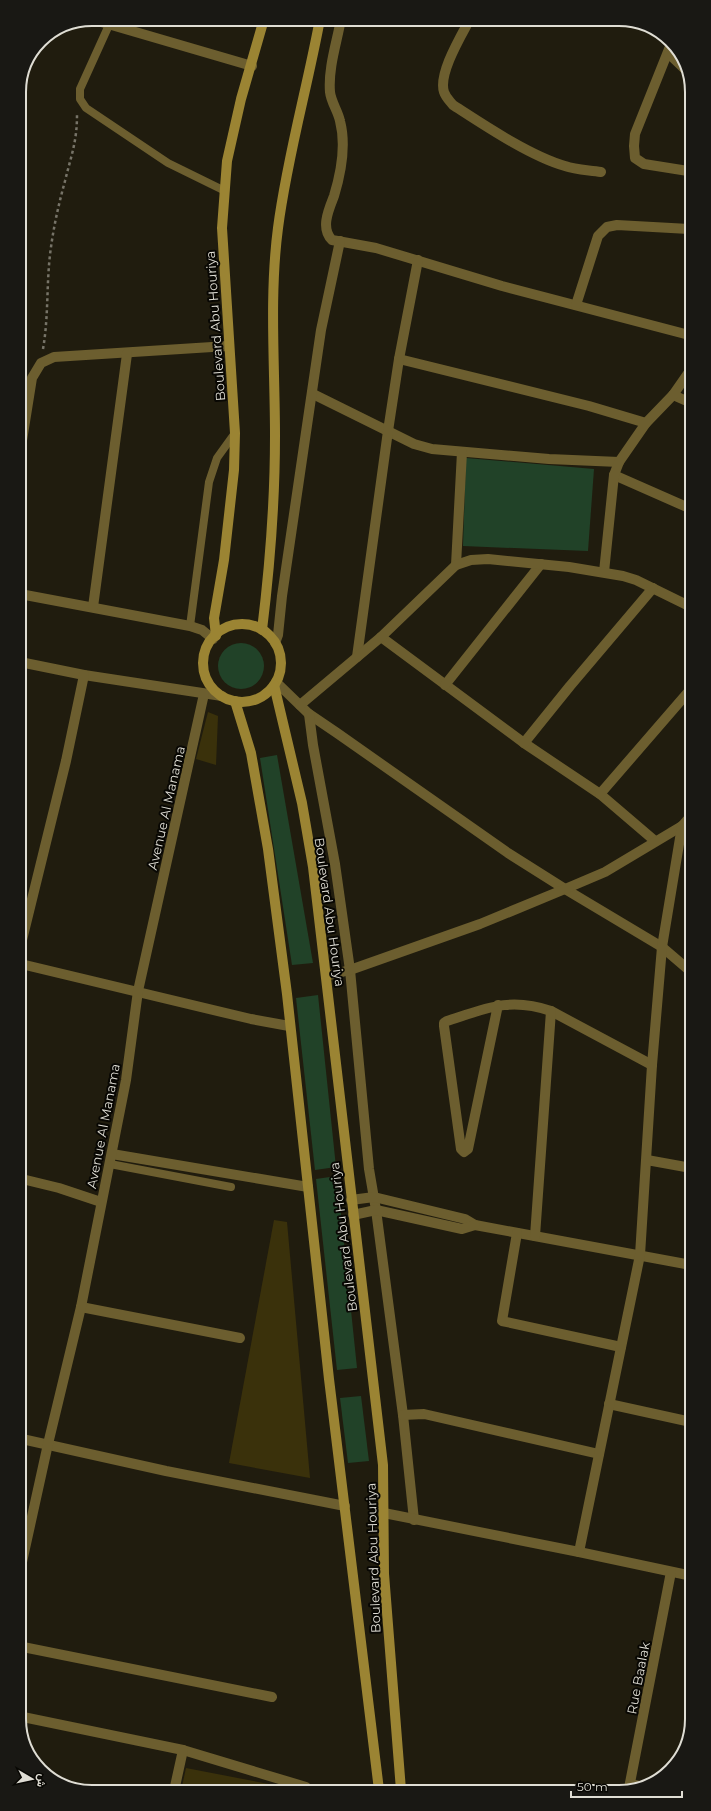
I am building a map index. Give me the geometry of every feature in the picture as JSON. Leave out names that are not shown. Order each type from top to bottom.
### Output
[{"type":"main road","name":"Boulevard Abu Houriya","points":[[214,637],[214,618],[231,506],[234,470],[235,432],[228,346],[222,228],[227,161],[241,100],[252,66],[262,26]]},
{"type":"main road","points":[[262,630],[272,539],[275,485],[273,333],[278,228],[292,149],[318,26]]},
{"type":"main road","points":[[236,625],[250,625],[262,630],[275,643],[280,656],[281,664],[275,683],[268,692],[256,700],[248,702],[235,701],[222,696],[209,683],[204,670],[205,656],[214,637],[223,630],[236,625]]},
{"type":"main road","name":"Boulevard Abu Houriya","points":[[275,683],[302,803],[313,867],[383,1465],[384,1574],[402,1785]]},
{"type":"main road","name":"Boulevard Abu Houriya","points":[[235,701],[250,753],[268,850],[328,1371],[378,1785]]},
{"type":"street","points":[[123,26],[252,66]]},
{"type":"street","points":[[340,26],[330,81],[330,93],[338,112],[343,132],[341,163],[326,222],[332,240],[370,246],[502,286],[685,334]]},
{"type":"street","points":[[467,26],[451,59],[443,82],[444,93],[453,105],[504,136],[552,161],[577,169],[601,172]]},
{"type":"street","points":[[669,49],[635,134],[634,146],[636,158],[644,164],[685,171]]},
{"type":"street","points":[[576,305],[598,236],[607,227],[617,225],[685,229]]},
{"type":"street","points":[[275,643],[278,635],[282,596],[313,394],[321,330],[340,241]]},
{"type":"street","points":[[356,657],[399,359],[418,260]]},
{"type":"street","points":[[26,416],[32,378],[41,363],[54,357],[126,354],[228,346]]},
{"type":"street","points":[[93,607],[126,354]]},
{"type":"street","points":[[399,359],[596,408],[646,423]]},
{"type":"street","points":[[604,572],[614,475],[619,462],[646,423],[673,395],[685,378]]},
{"type":"street","points":[[313,394],[414,444],[432,450],[549,459],[619,462]]},
{"type":"street","points":[[673,395],[685,400]]},
{"type":"street","points":[[456,565],[462,452]]},
{"type":"street","points":[[614,475],[685,506]]},
{"type":"street","points":[[300,705],[381,637],[456,565],[471,560],[488,559],[604,572],[636,580],[685,604]]},
{"type":"street","points":[[445,685],[541,564]]},
{"type":"street","points":[[524,744],[570,686],[653,588]]},
{"type":"street","points":[[26,595],[190,626],[202,630],[214,637]]},
{"type":"street","points":[[381,637],[524,744],[600,794],[655,841]]},
{"type":"street","points":[[26,663],[84,675],[222,696]]},
{"type":"street","points":[[26,924],[64,768],[84,675]]},
{"type":"street","points":[[275,683],[309,714],[508,853],[662,948],[685,967]]},
{"type":"street","name":"Avenue Al Manama","points":[[26,1544],[81,1307],[126,1080],[138,991],[204,694]]},
{"type":"street","points":[[600,794],[685,696]]},
{"type":"street","points":[[309,714],[313,745],[335,864],[350,970],[369,1168],[376,1210],[403,1415],[414,1520]]},
{"type":"street","points":[[326,976],[350,970],[480,924],[605,872],[682,826],[685,823]]},
{"type":"street","points":[[579,1552],[640,1255],[652,1065],[662,948],[682,826]]},
{"type":"street","points":[[26,965],[250,1019],[289,1026]]},
{"type":"street","points":[[498,1005],[468,1149],[464,1152],[461,1149],[444,1026],[444,1023],[447,1021],[498,1005],[535,1005],[552,1011],[652,1065]]},
{"type":"street","points":[[535,1236],[552,1011]]},
{"type":"street","points":[[111,1159],[308,1187]]},
{"type":"street","points":[[647,1160],[685,1167]]},
{"type":"street","points":[[26,1180],[59,1188],[101,1202]]},
{"type":"street","points":[[351,1200],[374,1197],[463,1218],[475,1225],[685,1264]]},
{"type":"street","points":[[353,1214],[376,1210],[462,1228],[475,1225]]},
{"type":"street","points":[[517,1232],[502,1321],[620,1347]]},
{"type":"street","points":[[81,1307],[240,1338]]},
{"type":"street","points":[[609,1404],[685,1421]]},
{"type":"street","points":[[403,1415],[424,1414],[599,1454]]},
{"type":"street","points":[[26,1441],[48,1444],[166,1471],[345,1506]]},
{"type":"street","points":[[384,1513],[685,1575]]},
{"type":"street","name":"Rue Baalak","points":[[630,1784],[671,1572]]},
{"type":"street","points":[[26,1647],[272,1697]]},
{"type":"street","points":[[26,1718],[183,1750],[299,1785]]},
{"type":"street","points":[[175,1785],[183,1750]]},
{"type":"lane","points":[[108,26],[80,89],[80,99],[86,108],[168,163],[225,191]]},
{"type":"lane","points":[[190,626],[209,482],[217,458],[235,432]]},
{"type":"lane","points":[[111,1159],[231,1186]]},
{"type":"path","points":[[41,363],[46,331],[51,249],[58,208],[74,153],[77,132],[77,112],[80,99]]},
{"type":"green space","points":[[466,458],[594,469],[588,551],[463,546]]},
{"type":"green space","points":[[246,643],[258,649],[263,657],[263,675],[258,683],[250,688],[236,689],[224,683],[219,675],[218,661],[224,649],[232,644]]},
{"type":"green space","points":[[277,755],[313,963],[292,965],[260,758]]},
{"type":"green space","points":[[318,995],[336,1167],[315,1170],[296,998]]},
{"type":"green space","points":[[337,1176],[357,1368],[337,1370],[316,1179]]},
{"type":"green space","points":[[361,1396],[369,1461],[348,1463],[340,1398]]},
{"type":"building","points":[[208,712],[218,716],[216,765],[196,759]]},
{"type":"building","points":[[274,1220],[287,1222],[310,1478],[229,1463]]},
{"type":"building","points":[[186,1768],[274,1785],[182,1785]]}]
